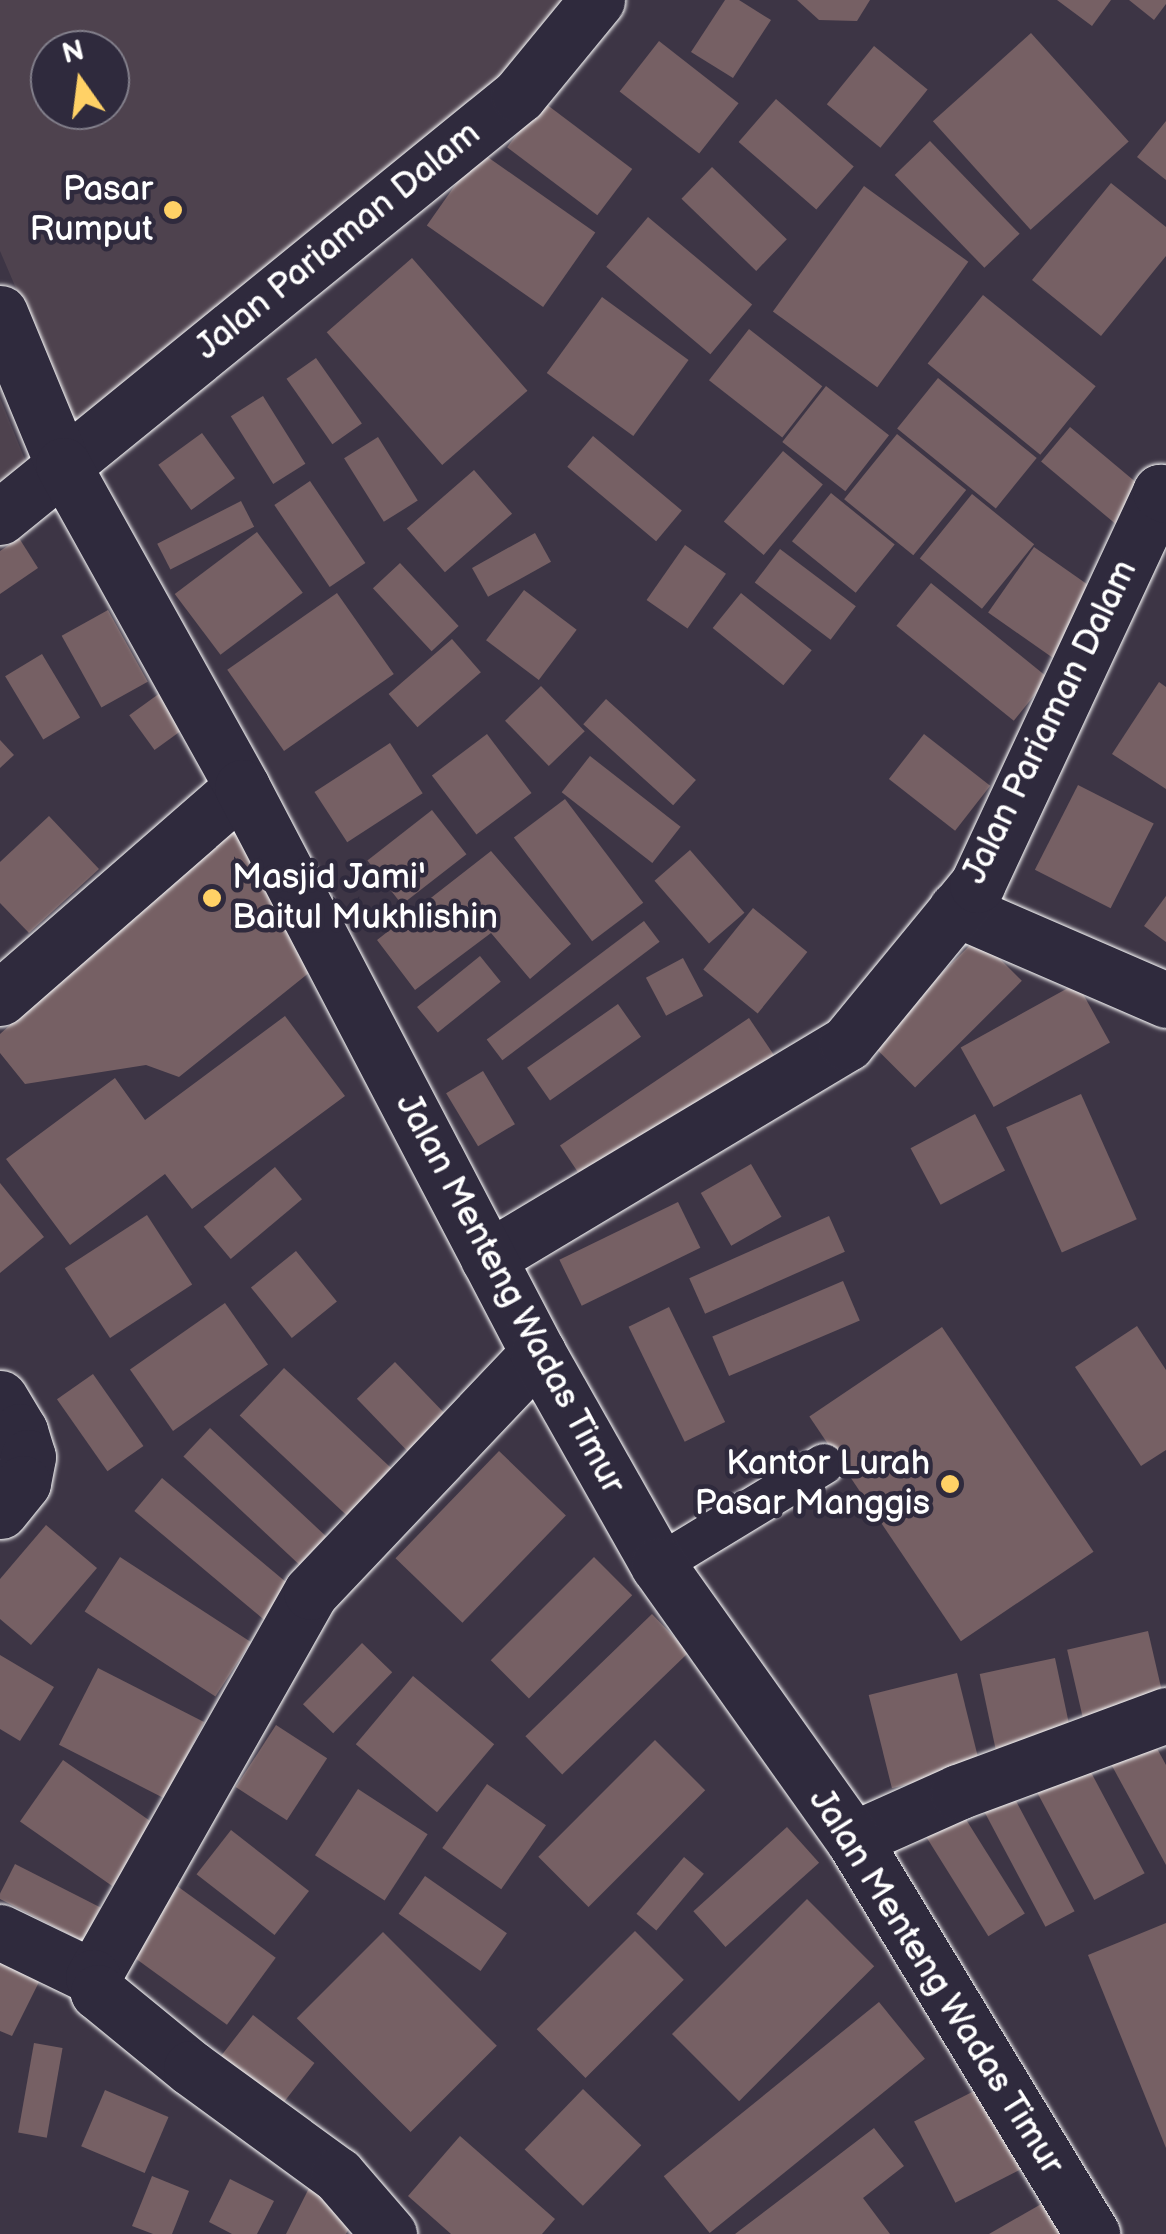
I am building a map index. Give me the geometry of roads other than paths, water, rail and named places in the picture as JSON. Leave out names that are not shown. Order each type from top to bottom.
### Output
[{"type":"street","name":"Jalan Pariaman Dalam","points":[[0,517],[519,94],[597,0]]},
{"type":"street","name":"Jalan Menteng Wadas Timur","points":[[0,313],[62,465],[242,787],[538,1353],[658,1565],[853,1839],[1092,2234]]},
{"type":"street","name":"Jalan Pariaman Dalam","points":[[488,1258],[847,1044],[977,885],[1160,492],[1166,495]]},
{"type":"street","points":[[0,998],[242,787]]},
{"type":"street","points":[[956,909],[1166,1000]]},
{"type":"street","points":[[93,1977],[311,1592],[538,1353]]},
{"type":"street","points":[[0,1398],[20,1431],[28,1457],[23,1482],[0,1511]]},
{"type":"street","points":[[853,1839],[958,1792],[1166,1714]]},
{"type":"street","points":[[0,1932],[93,1977],[98,1992],[191,2068],[338,2175],[389,2234]]},
{"type":"lane","points":[[658,1565],[824,1464]]},
{"type":"place","name":"Pasar Rumput","points":[[173,210]]},
{"type":"place","name":"Masjid Jami' Baitul Mukhlishin","points":[[212,898]]},
{"type":"place","name":"Kantor Lurah Pasar Manggis","points":[[950,1484]]}]
